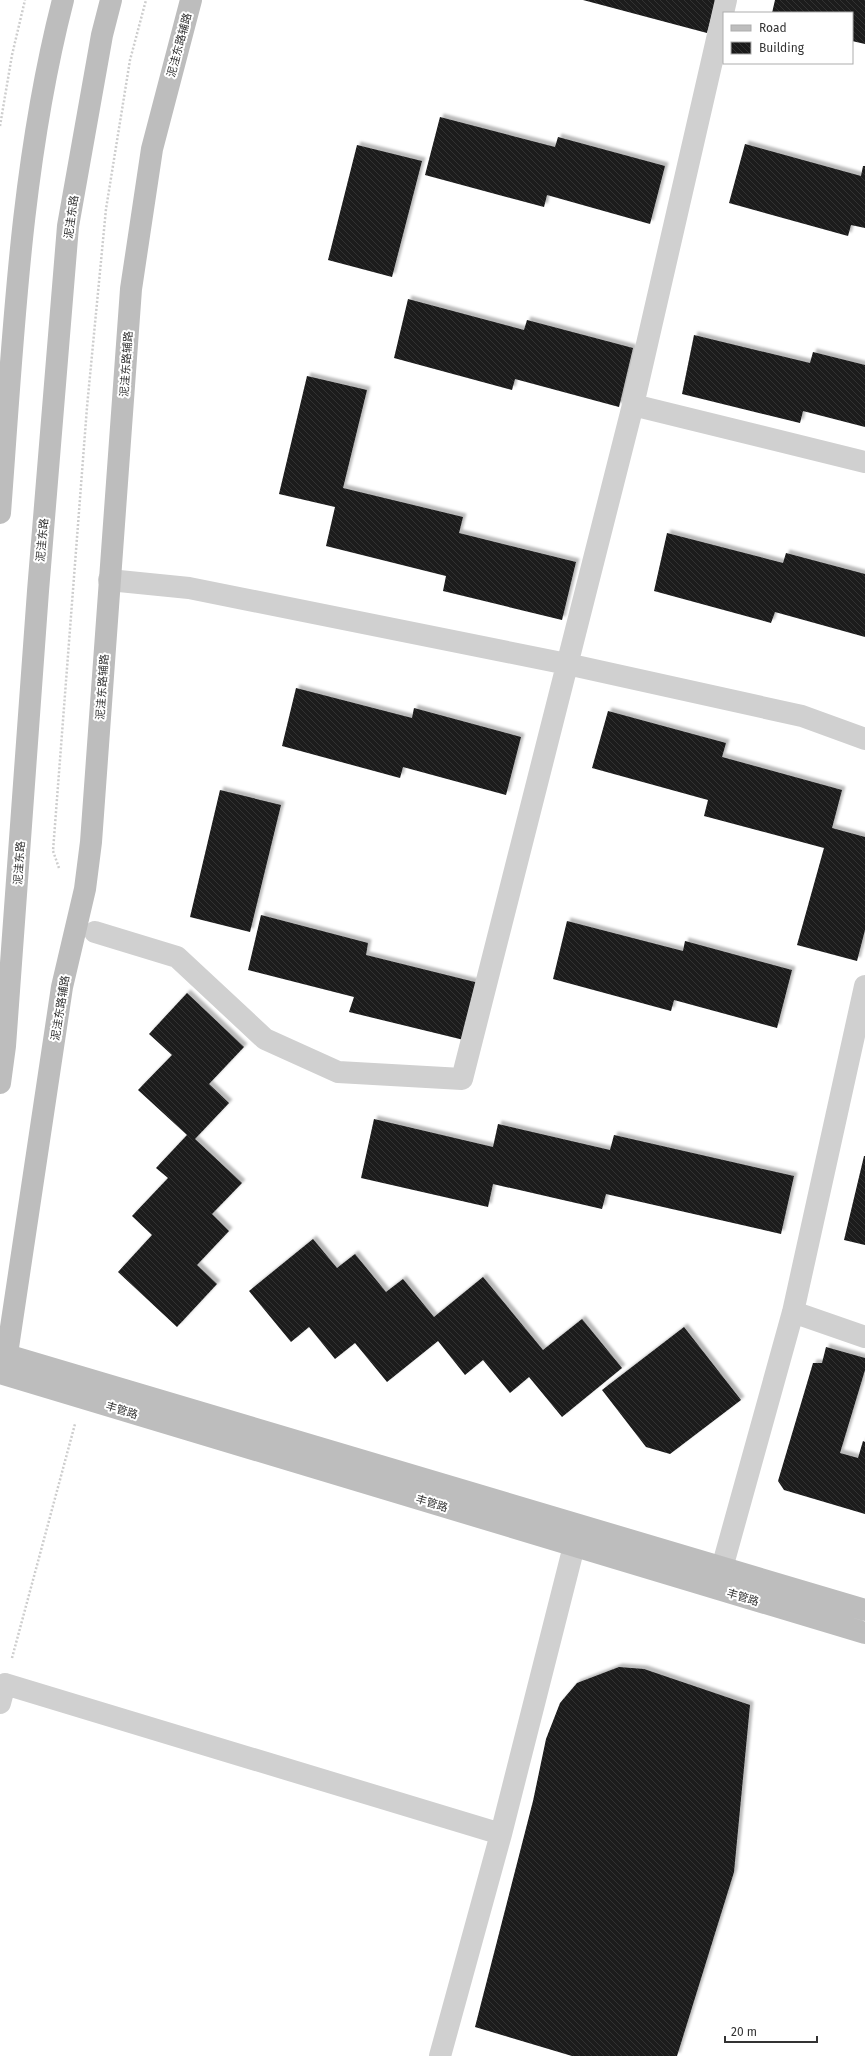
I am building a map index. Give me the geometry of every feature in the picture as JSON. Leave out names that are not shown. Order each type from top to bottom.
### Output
[{"type":"main road","points":[[0,513],[22,227],[48,57],[63,0]]},
{"type":"main road","name":"泥洼东路","points":[[0,1083],[5,1046],[39,583],[68,226],[102,35],[111,0]]},
{"type":"main road","name":"泥洼东路辅路","points":[[3,1364],[62,987],[86,881],[91,842],[131,289],[152,149],[191,0]]},
{"type":"main road","name":"丰管路","points":[[3,1364],[82,1398],[865,1633]]},
{"type":"main road","name":"丰管路","points":[[3,1364],[865,1610]]},
{"type":"street","points":[[723,12],[726,0]]},
{"type":"street","points":[[95,932],[177,957],[265,1039],[338,1072],[462,1079],[633,405],[723,13]]},
{"type":"street","points":[[633,405],[865,462]]},
{"type":"street","points":[[110,580],[189,588],[567,664],[802,716],[865,739]]},
{"type":"street","points":[[716,1589],[793,1312],[865,986]]},
{"type":"street","points":[[793,1312],[865,1337]]},
{"type":"street","points":[[440,2056],[501,1834],[574,1546]]},
{"type":"street","points":[[2,1694],[501,1834]]},
{"type":"path","points":[[0,126],[12,55],[25,0]]},
{"type":"path","points":[[61,873],[53,851],[87,407],[106,209],[130,60],[146,0]]},
{"type":"path","points":[[2,1694],[82,1398]]},
{"type":"building","points":[[583,0],[716,0],[707,33]]},
{"type":"building","points":[[775,0],[865,0],[865,44],[853,41],[853,12],[772,12]]},
{"type":"building","points":[[440,117],[555,147],[558,137],[665,166],[650,224],[547,195],[544,207],[425,175]]},
{"type":"building","points":[[745,144],[861,176],[863,166],[865,166],[865,228],[851,225],[848,236],[729,203]]},
{"type":"building","points":[[357,145],[422,161],[392,277],[328,260]]},
{"type":"building","points":[[408,299],[524,330],[527,320],[633,348],[619,407],[515,379],[512,390],[394,358]]},
{"type":"building","points":[[694,335],[810,363],[813,352],[865,365],[865,427],[803,411],[800,423],[682,394]]},
{"type":"building","points":[[307,376],[367,390],[343,488],[463,517],[459,533],[576,562],[562,620],[443,591],[446,576],[326,546],[335,507],[279,494]]},
{"type":"building","points":[[667,533],[783,563],[786,553],[865,574],[865,637],[775,612],[771,623],[654,591]]},
{"type":"building","points":[[296,688],[412,718],[414,708],[521,737],[506,795],[403,767],[400,778],[282,746]]},
{"type":"building","points":[[608,711],[726,743],[722,757],[842,790],[832,828],[865,837],[865,930],[857,961],[797,945],[824,848],[704,816],[708,800],[592,768]]},
{"type":"building","points":[[220,790],[281,805],[250,932],[190,917]]},
{"type":"building","points":[[261,915],[368,943],[366,955],[483,984],[468,1041],[349,1012],[354,997],[248,970]]},
{"type":"building","points":[[567,921],[683,951],[685,941],[792,970],[777,1028],[674,1000],[671,1011],[553,979]]},
{"type":"building","points":[[187,993],[244,1047],[209,1084],[229,1103],[195,1139],[242,1183],[212,1214],[229,1231],[197,1265],[217,1284],[177,1327],[118,1272],[152,1235],[132,1216],[168,1178],[156,1168],[187,1135],[138,1090],[172,1055],[149,1034]]},
{"type":"building","points":[[374,1119],[493,1147],[498,1124],[610,1150],[614,1135],[794,1176],[781,1234],[606,1194],[602,1209],[493,1184],[488,1207],[361,1178]]},
{"type":"building","points":[[865,1156],[865,1245],[844,1240]]},
{"type":"building","points":[[313,1239],[337,1268],[355,1254],[386,1292],[403,1279],[434,1317],[483,1277],[543,1350],[582,1319],[622,1368],[562,1417],[529,1377],[510,1393],[483,1360],[465,1375],[438,1341],[387,1382],[355,1343],[335,1359],[309,1327],[291,1342],[249,1291]]},
{"type":"building","points":[[684,1327],[741,1400],[670,1454],[646,1447],[602,1390]]},
{"type":"building","points":[[826,1347],[865,1358],[865,1370],[840,1453],[858,1458],[863,1441],[865,1442],[865,1514],[784,1490],[778,1481],[813,1363],[822,1363]]},
{"type":"building","points":[[619,1667],[644,1669],[750,1705],[734,1872],[677,2056],[572,2056],[475,2027],[533,1801],[546,1739],[560,1703],[577,1683]]}]
